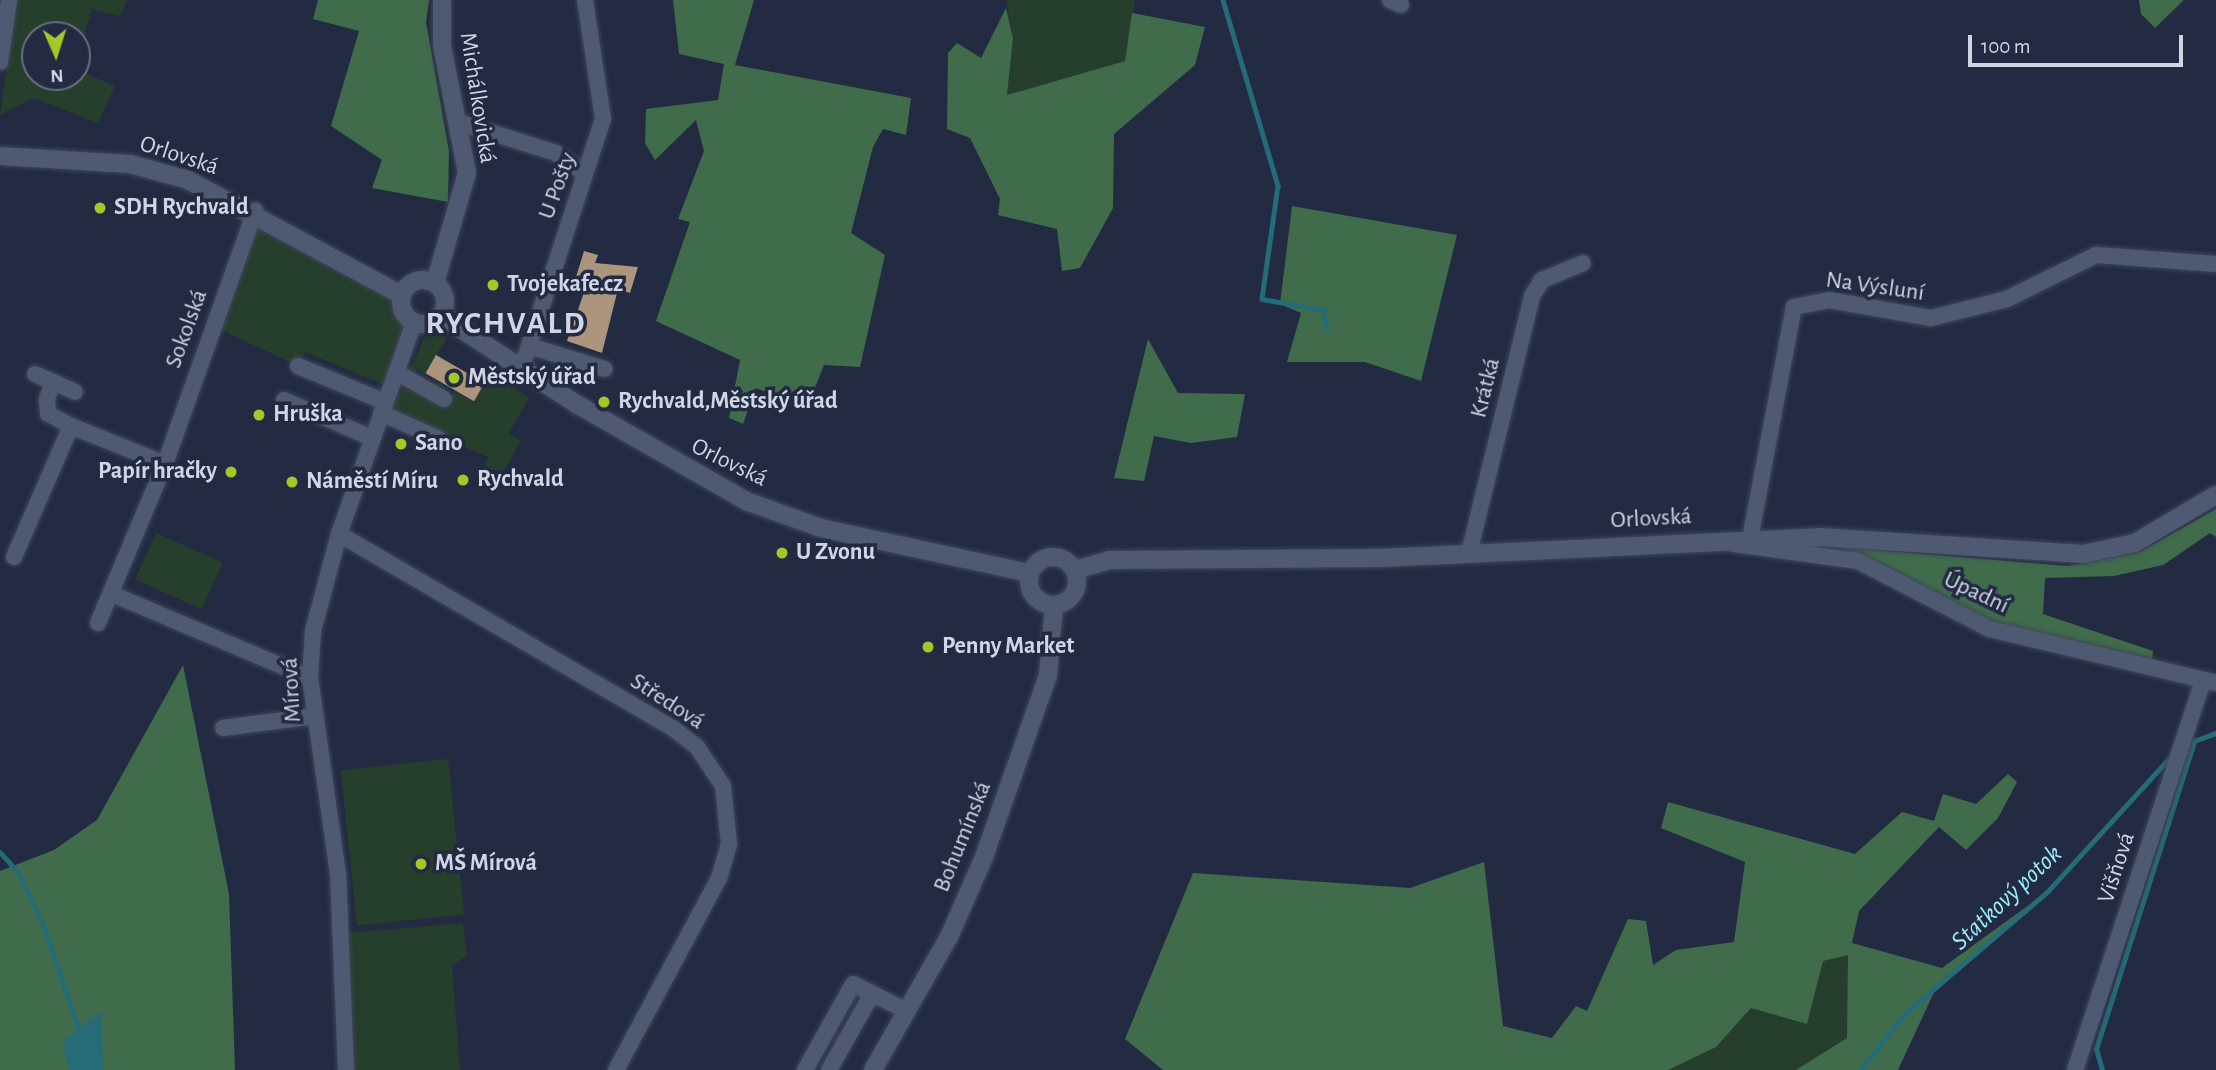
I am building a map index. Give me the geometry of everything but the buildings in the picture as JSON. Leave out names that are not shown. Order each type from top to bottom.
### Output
[{"type":"main road","name":"Michálkovická","points":[[435,283],[465,184],[461,123],[442,45],[442,0]]},
{"type":"main road","name":"Orlovská","points":[[0,156],[130,164],[188,180],[255,211],[402,295]]},
{"type":"main road","points":[[416,281],[435,283],[444,295],[441,316],[428,324],[414,322],[401,308],[402,295],[416,281]]},
{"type":"main road","name":"Orlovská","points":[[441,316],[521,370],[746,501],[821,528],[1030,573]]},
{"type":"main road","name":"Orlovská","points":[[1075,570],[1110,560],[1469,553],[1750,539],[2084,554],[2135,543],[2216,495]]},
{"type":"main road","points":[[1047,557],[1063,559],[1075,570],[1074,594],[1054,606],[1033,596],[1030,573],[1047,557]]},
{"type":"main road","name":"Bohumínská","points":[[873,1070],[949,937],[1010,785],[1048,675],[1054,606]]},
{"type":"street","points":[[0,62],[9,0]]},
{"type":"street","name":"U Pošty","points":[[521,370],[604,119],[586,6]]},
{"type":"street","points":[[461,123],[556,153],[584,173]]},
{"type":"street","name":"Sokolská","points":[[98,623],[165,464],[255,211]]},
{"type":"street","name":"Na Výsluní","points":[[1750,539],[1794,307],[1829,300],[1931,318],[2007,299],[2096,254],[2216,264]]},
{"type":"street","name":"Krátká","points":[[1469,553],[1532,296],[1542,280],[1583,263]]},
{"type":"street","name":"Mírová","points":[[346,1070],[338,874],[310,678],[313,631],[339,534],[414,322]]},
{"type":"street","points":[[529,345],[605,369]]},
{"type":"street","points":[[298,366],[383,407],[439,439]]},
{"type":"street","points":[[396,372],[444,399]]},
{"type":"street","points":[[34,374],[75,392]]},
{"type":"street","points":[[53,382],[48,414],[165,464]]},
{"type":"street","points":[[284,400],[372,438]]},
{"type":"street","points":[[14,557],[71,426]]},
{"type":"street","name":"Středová","points":[[339,534],[674,730],[697,747],[723,786],[729,844],[719,878],[616,1070]]},
{"type":"street","name":"Úpadní","points":[[1722,540],[1858,561],[1990,629],[2210,681]]},
{"type":"street","points":[[112,594],[310,678]]},
{"type":"street","name":"Višňová","points":[[2075,1070],[2210,681]]},
{"type":"street","points":[[223,728],[315,716]]},
{"type":"street","points":[[805,1070],[853,984],[906,1011]]},
{"type":"street","points":[[829,1070],[872,994]]},
{"type":"shaded area","points":[[16,0],[127,0],[120,16],[92,9],[89,21],[21,21],[21,91],[91,91],[91,76],[115,86],[98,123],[34,98],[0,115]]},
{"type":"shaded area","points":[[318,0],[429,0],[426,22],[449,151],[448,202],[372,188],[382,160],[331,126],[359,31],[313,19]]},
{"type":"shaded area","points":[[673,0],[754,0],[735,65],[911,98],[906,135],[883,129],[873,147],[851,233],[885,255],[860,367],[824,365],[807,408],[756,388],[743,424],[729,418],[740,360],[656,321],[690,222],[678,219],[704,151],[696,120],[655,160],[645,143],[646,109],[718,100],[724,64],[679,54]]},
{"type":"shaded area","points":[[1006,0],[1135,0],[1125,61],[1007,95],[1013,38]]},
{"type":"shaded area","points":[[2139,0],[2184,0],[2155,28],[2141,14]]},
{"type":"shaded area","points":[[1006,8],[1013,38],[1007,95],[1125,61],[1132,13],[1205,27],[1195,65],[1114,134],[1113,208],[1080,268],[1062,271],[1057,229],[998,215],[1000,199],[970,138],[947,129],[948,53],[957,43],[981,58]]},
{"type":"shaded area","points":[[1292,206],[1457,235],[1421,381],[1365,362],[1287,362],[1301,313],[1280,304]]},
{"type":"shaded area","points":[[256,226],[392,300],[406,327],[384,385],[305,352],[298,366],[217,328]]},
{"type":"shaded area","points":[[426,334],[447,337],[425,374],[417,369],[408,389],[444,409],[454,391],[473,401],[491,371],[529,398],[509,433],[521,441],[499,479],[482,472],[489,457],[389,416]]},
{"type":"shaded area","points":[[1148,339],[1178,393],[1245,394],[1237,437],[1191,443],[1154,436],[1144,481],[1114,478]]},
{"type":"shaded area","points":[[2216,509],[2216,537],[2210,533],[2163,565],[2114,576],[2045,578],[2043,614],[2153,651],[2152,661],[1995,623],[1839,547],[2068,566],[2140,552]]},
{"type":"shaded area","points":[[156,533],[223,563],[202,609],[135,580]]},
{"type":"shaded area","points":[[183,665],[229,894],[235,1070],[0,1070],[0,871],[54,850],[97,820]]},
{"type":"shaded area","points":[[448,759],[464,914],[357,925],[341,770]]},
{"type":"shaded area","points":[[2008,774],[2017,782],[1998,818],[1966,850],[1939,827],[1859,911],[1852,943],[1942,968],[2048,891],[1935,990],[1898,1070],[1796,1070],[1847,1038],[1848,955],[1823,961],[1807,1024],[1751,1008],[1716,1047],[1668,1070],[1163,1070],[1125,1039],[1193,873],[1410,888],[1484,862],[1503,1026],[1552,1038],[1576,1006],[1587,1011],[1628,919],[1646,921],[1653,965],[1676,950],[1734,942],[1745,862],[1661,828],[1668,802],[1855,854],[1902,812],[1934,821],[1943,794],[1976,804]]},
{"type":"shaded area","points":[[463,923],[467,955],[452,966],[460,1070],[353,1070],[346,933]]},
{"type":"shaded area","points":[[1848,955],[1848,1038],[1796,1070],[1668,1070],[1716,1047],[1751,1008],[1807,1023],[1823,960]]},
{"type":"shaded area","points":[[101,1011],[103,1070],[69,1070],[62,1042]]},
{"type":"waterway","points":[[1223,0],[1278,186],[1262,299],[1324,310],[1327,328]]},
{"type":"waterway","name":"Statkový potok","points":[[2194,741],[2216,733]]},
{"type":"waterway","points":[[2102,1070],[2096,1049],[2194,741]]},
{"type":"waterway","name":"Statkový potok","points":[[1860,1070],[1907,1012],[2048,891],[2174,753]]},
{"type":"waterway","points":[[0,852],[19,873],[43,924],[79,1029]]},
{"type":"place","name":"SDH Rychvald","points":[[100,208]]},
{"type":"place","name":"Tvojekafe.cz","points":[[493,285]]},
{"type":"place","name":"Městský úřad","points":[[454,378]]},
{"type":"place","name":"Rychvald,Městský úřad","points":[[604,402]]},
{"type":"place","name":"Hruška","points":[[259,415]]},
{"type":"place","name":"Sano","points":[[401,444]]},
{"type":"place","name":"Papír hračky","points":[[231,472]]},
{"type":"place","name":"Rychvald","points":[[463,480]]},
{"type":"place","name":"Náměstí Míru","points":[[292,482]]},
{"type":"place","name":"U Zvonu","points":[[782,553]]},
{"type":"place","name":"Penny Market","points":[[928,647]]},
{"type":"place","name":"MŠ Mírová","points":[[421,864]]},
{"type":"district","name":"RYCHVALD","points":[[506,323]]}]
